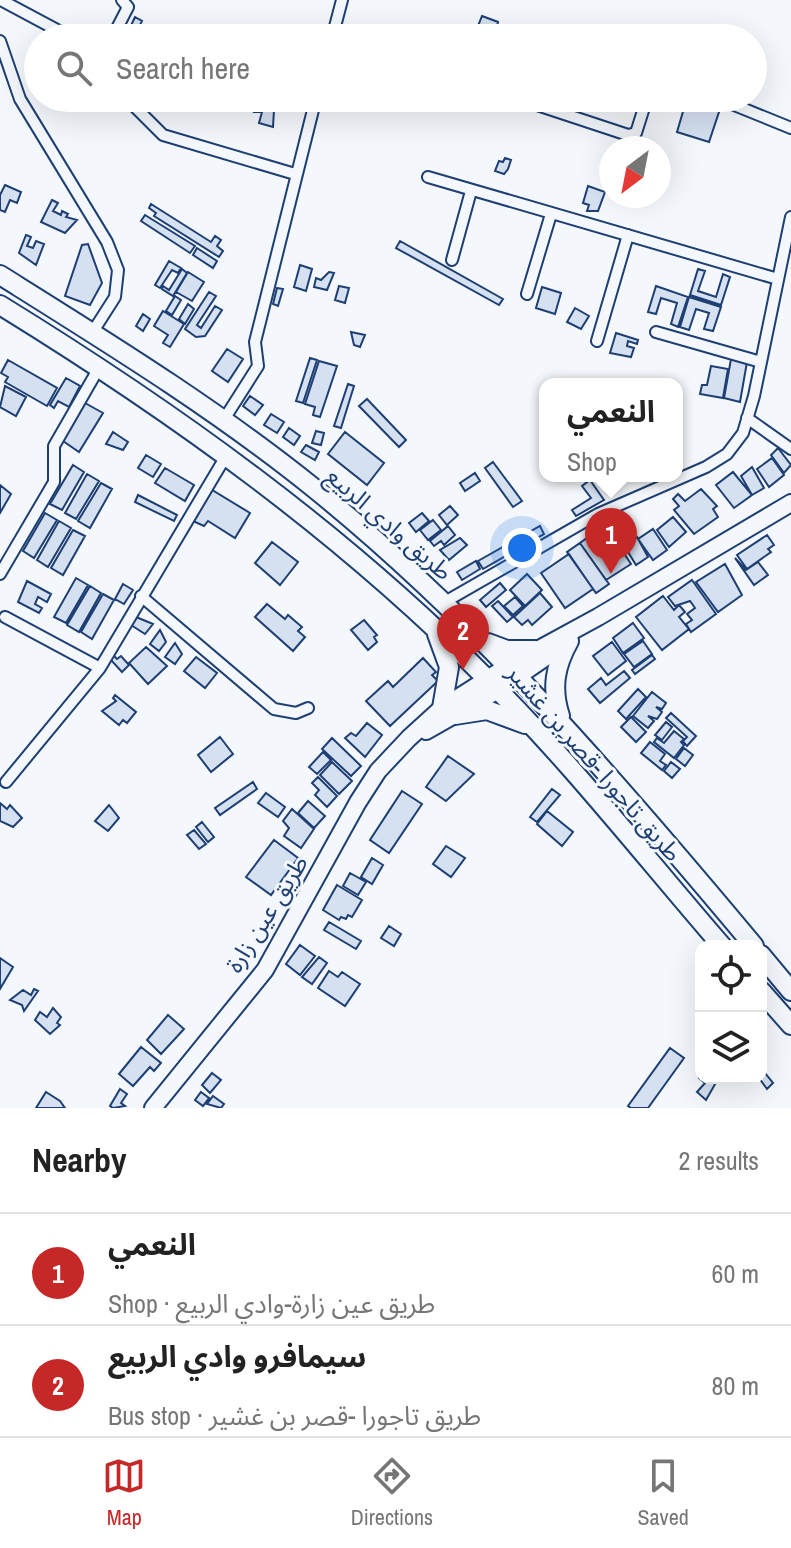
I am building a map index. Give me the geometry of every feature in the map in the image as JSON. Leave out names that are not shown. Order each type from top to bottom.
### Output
[{"type":"highway","name":"طريق وادي الربيع","points":[[0,275],[223,421],[323,496],[443,603],[560,718],[749,940]]},
{"type":"highway","name":"طريق تاجورا -قصر بن غشير","points":[[0,305],[100,366],[329,534],[435,628],[493,685],[717,940]]},
{"type":"highway","points":[[435,628],[449,667],[449,712],[487,710],[532,727]]},
{"type":"highway","points":[[477,636],[507,650],[535,650]]},
{"type":"highway","points":[[560,718],[555,678],[569,641]]},
{"type":"highway","points":[[767,962],[790,987]]},
{"type":"highway","points":[[767,998],[791,1025]]},
{"type":"main road","points":[[513,671],[535,650],[598,617],[791,503]]},
{"type":"main road","points":[[513,671],[569,641],[598,617]]},
{"type":"main road","name":"طريق عين زارة","points":[[153,1108],[265,970],[378,771],[409,738],[513,671]]},
{"type":"street","points":[[1,0],[46,24]]},
{"type":"street","points":[[119,24],[128,7],[122,0]]},
{"type":"street","points":[[336,24],[342,0]]},
{"type":"street","points":[[0,41],[24,106]]},
{"type":"street","points":[[28,112],[114,257],[118,289],[92,333]]},
{"type":"street","points":[[140,112],[163,135],[295,174]]},
{"type":"street","points":[[223,421],[258,366],[255,342],[312,112]]},
{"type":"street","points":[[560,112],[632,135],[636,133],[643,112]]},
{"type":"street","points":[[752,112],[791,128]]},
{"type":"street","points":[[428,177],[778,279]]},
{"type":"street","points":[[452,260],[471,191]]},
{"type":"street","points":[[527,294],[551,214]]},
{"type":"street","points":[[683,477],[727,454],[743,433],[791,217]]},
{"type":"street","points":[[597,341],[628,235]]},
{"type":"street","points":[[656,332],[761,362]]},
{"type":"street","points":[[0,574],[54,482],[54,446],[100,366]]},
{"type":"street","points":[[747,418],[791,449]]},
{"type":"street","points":[[6,782],[100,668],[226,456]]},
{"type":"street","points":[[443,603],[598,514],[672,482]]},
{"type":"street","points":[[141,596],[274,709],[296,713],[308,708]]},
{"type":"street","points":[[5,617],[100,668]]},
{"type":"building","points":[[482,16],[498,22],[498,24],[479,24]]},
{"type":"building","points":[[135,17],[142,21],[140,24],[132,24]]},
{"type":"building","points":[[262,112],[274,112],[273,127],[259,123]]},
{"type":"building","points":[[683,112],[719,112],[709,142],[677,132]]},
{"type":"building","points":[[505,158],[511,160],[508,169],[504,174],[495,171],[499,161],[503,162]]},
{"type":"building","points":[[5,185],[21,192],[17,203],[10,200],[5,212],[0,210],[0,195]]},
{"type":"building","points":[[588,186],[599,190],[598,211],[587,211],[589,205],[583,203]]},
{"type":"building","points":[[52,200],[58,203],[53,211],[61,215],[62,211],[68,214],[66,217],[77,220],[65,233],[41,222]]},
{"type":"building","points":[[151,204],[211,242],[215,236],[221,240],[217,246],[223,251],[219,257],[154,216],[156,213],[149,208]]},
{"type":"building","points":[[145,215],[195,246],[190,253],[141,221]]},
{"type":"building","points":[[26,235],[31,237],[27,246],[33,248],[36,241],[44,244],[36,265],[19,253]]},
{"type":"building","points":[[400,241],[503,299],[499,305],[396,248]]},
{"type":"building","points":[[88,244],[102,283],[90,305],[65,296],[82,245]]},
{"type":"building","points":[[197,248],[217,261],[213,268],[193,255]]},
{"type":"building","points":[[169,261],[181,268],[178,273],[172,270],[160,288],[155,285]]},
{"type":"building","points":[[300,265],[312,269],[306,291],[294,287]]},
{"type":"building","points":[[182,269],[187,273],[173,296],[162,289],[163,286],[169,290]]},
{"type":"building","points":[[698,269],[705,271],[698,291],[716,297],[723,274],[730,277],[721,305],[690,295]]},
{"type":"building","points":[[188,272],[204,282],[192,301],[176,292]]},
{"type":"building","points":[[329,272],[334,273],[327,290],[314,287],[316,278],[321,280]]},
{"type":"building","points":[[339,286],[349,288],[345,303],[335,300]]},
{"type":"building","points":[[656,286],[688,297],[678,327],[671,324],[677,303],[661,298],[656,314],[648,312]]},
{"type":"building","points":[[542,287],[561,293],[555,314],[536,308]]},
{"type":"building","points":[[277,288],[283,289],[278,306],[273,304]]},
{"type":"building","points":[[209,292],[216,296],[197,325],[201,328],[215,306],[222,310],[205,336],[196,337],[185,329]]},
{"type":"building","points":[[175,296],[181,300],[172,315],[166,311]]},
{"type":"building","points":[[689,297],[721,307],[713,331],[704,329],[709,313],[696,309],[689,330],[680,327]]},
{"type":"building","points":[[188,304],[194,309],[185,324],[179,319]]},
{"type":"building","points":[[575,308],[589,316],[581,329],[567,322]]},
{"type":"building","points":[[163,311],[184,324],[170,347],[163,343],[168,335],[154,326]]},
{"type":"building","points":[[143,314],[150,319],[143,331],[136,326]]},
{"type":"building","points":[[351,332],[365,335],[360,347],[354,345]]},
{"type":"building","points":[[616,333],[638,340],[637,344],[628,341],[627,346],[634,348],[631,357],[610,353]]},
{"type":"building","points":[[227,349],[243,359],[228,382],[212,371]]},
{"type":"building","points":[[310,358],[317,360],[303,403],[296,401]]},
{"type":"building","points":[[731,359],[747,362],[740,402],[724,398]]},
{"type":"building","points":[[8,360],[57,388],[47,406],[5,382],[8,377],[1,373]]},
{"type":"building","points":[[319,361],[337,366],[320,417],[313,415],[315,407],[305,404]]},
{"type":"building","points":[[711,366],[728,369],[723,398],[700,394],[702,385],[707,385]]},
{"type":"building","points":[[66,378],[80,386],[69,407],[58,401],[54,408],[50,405]]},
{"type":"building","points":[[348,384],[354,386],[341,428],[334,426]]},
{"type":"building","points":[[5,386],[26,397],[16,416],[0,407]]},
{"type":"building","points":[[250,396],[263,405],[255,415],[243,406]]},
{"type":"building","points":[[367,399],[406,440],[399,447],[359,406]]},
{"type":"building","points":[[85,403],[103,413],[79,452],[63,441]]},
{"type":"building","points":[[271,414],[284,422],[277,433],[264,425]]},
{"type":"building","points":[[289,428],[300,436],[294,445],[283,437]]},
{"type":"building","points":[[316,431],[324,433],[321,445],[312,443]]},
{"type":"building","points":[[113,432],[128,442],[123,450],[106,444]]},
{"type":"building","points":[[345,432],[384,463],[367,485],[328,454]]},
{"type":"building","points":[[306,445],[319,452],[315,460],[301,452]]},
{"type":"building","points":[[778,448],[791,465],[784,473],[771,455]]},
{"type":"building","points":[[146,455],[161,464],[153,477],[138,468]]},
{"type":"building","points":[[772,458],[784,475],[769,487],[757,469]]},
{"type":"building","points":[[493,462],[522,501],[513,507],[485,468]]},
{"type":"building","points":[[73,465],[84,472],[62,510],[50,504]]},
{"type":"building","points":[[752,467],[764,488],[752,495],[741,476]]},
{"type":"building","points":[[165,468],[194,485],[185,501],[155,483]]},
{"type":"building","points":[[733,472],[752,495],[734,508],[716,485]]},
{"type":"building","points":[[475,473],[480,481],[465,491],[460,483]]},
{"type":"building","points":[[87,474],[99,481],[76,519],[65,513]]},
{"type":"building","points":[[591,482],[604,500],[576,516],[572,510],[591,498],[582,486]]},
{"type":"building","points":[[101,483],[112,489],[90,528],[78,521]]},
{"type":"building","points":[[0,485],[11,494],[0,513]]},
{"type":"building","points":[[204,485],[250,513],[235,538],[208,521],[204,526],[184,517]]},
{"type":"building","points":[[701,489],[717,506],[713,509],[718,517],[694,534],[674,510],[679,506],[673,499],[678,494],[685,501]]},
{"type":"building","points":[[138,495],[177,515],[174,521],[135,502]]},
{"type":"building","points":[[450,506],[458,515],[447,525],[439,515]]},
{"type":"building","points":[[45,513],[57,520],[34,558],[23,551]]},
{"type":"building","points":[[422,513],[429,521],[416,532],[409,523]]},
{"type":"building","points":[[673,517],[686,532],[669,547],[657,530]]},
{"type":"building","points":[[433,520],[441,530],[428,540],[420,530]]},
{"type":"building","points":[[59,521],[71,528],[48,567],[37,560]]},
{"type":"building","points":[[605,525],[631,564],[606,580],[580,543]]},
{"type":"building","points":[[448,526],[455,535],[444,545],[441,541],[434,546],[430,541]]},
{"type":"building","points":[[540,526],[544,534],[483,569],[478,561]]},
{"type":"building","points":[[653,529],[667,550],[653,560],[638,539]]},
{"type":"building","points":[[73,530],[85,536],[63,575],[51,568]]},
{"type":"building","points":[[767,535],[774,545],[768,549],[771,552],[747,569],[737,555]]},
{"type":"building","points":[[637,537],[648,557],[636,565],[625,547]]},
{"type":"building","points":[[460,538],[467,545],[449,560],[440,550]]},
{"type":"building","points":[[272,542],[298,562],[280,585],[255,563]]},
{"type":"building","points":[[580,543],[609,584],[596,593],[567,552]]},
{"type":"building","points":[[569,554],[593,589],[565,608],[541,573]]},
{"type":"building","points":[[735,558],[746,570],[758,562],[768,575],[754,585]]},
{"type":"building","points":[[476,561],[480,569],[462,580],[457,572]]},
{"type":"building","points":[[725,564],[742,595],[718,612],[696,582]]},
{"type":"building","points":[[527,574],[542,590],[525,606],[510,590]]},
{"type":"building","points":[[76,578],[88,585],[66,623],[54,617]]},
{"type":"building","points":[[692,580],[716,614],[691,632],[686,624],[692,620],[687,614],[695,608],[690,601],[675,606],[668,597]]},
{"type":"building","points":[[27,581],[51,594],[47,602],[38,597],[35,604],[42,608],[39,613],[18,602]]},
{"type":"building","points":[[500,583],[506,590],[486,607],[480,600]]},
{"type":"building","points":[[123,584],[133,590],[124,604],[115,599]]},
{"type":"building","points":[[90,586],[101,593],[79,632],[67,625]]},
{"type":"building","points":[[540,593],[552,607],[532,625],[528,620],[522,625],[514,617]]},
{"type":"building","points":[[103,594],[114,600],[92,639],[81,632]]},
{"type":"building","points":[[663,596],[674,610],[679,605],[685,612],[679,617],[689,629],[662,650],[636,617]]},
{"type":"building","points":[[515,597],[523,606],[513,615],[504,606]]},
{"type":"building","points":[[498,601],[513,617],[507,622],[492,606]]},
{"type":"building","points":[[267,604],[285,619],[288,615],[302,627],[298,631],[305,637],[293,651],[255,617]]},
{"type":"building","points":[[136,617],[153,624],[145,634],[131,625]]},
{"type":"building","points":[[364,620],[377,635],[374,637],[377,642],[368,650],[351,630]]},
{"type":"building","points":[[633,623],[644,638],[623,653],[613,638]]},
{"type":"building","points":[[160,630],[166,642],[159,651],[150,644]]},
{"type":"building","points":[[643,641],[652,654],[634,667],[624,654]]},
{"type":"building","points":[[612,642],[626,661],[608,675],[593,656]]},
{"type":"building","points":[[175,643],[182,654],[175,664],[165,657]]},
{"type":"building","points":[[146,647],[167,666],[148,684],[129,663]]},
{"type":"building","points":[[652,655],[655,659],[635,674],[632,670]]},
{"type":"building","points":[[114,656],[117,659],[121,656],[129,665],[122,672],[110,659]]},
{"type":"building","points":[[196,657],[217,673],[205,688],[184,671]]},
{"type":"building","points":[[423,658],[436,672],[432,675],[438,681],[390,726],[366,701],[388,681],[393,687]]},
{"type":"building","points":[[624,671],[630,678],[600,703],[588,689],[601,678],[606,685]]},
{"type":"building","points":[[638,689],[646,697],[626,719],[618,711]]},
{"type":"building","points":[[652,692],[666,703],[662,709],[656,707],[662,712],[657,719],[648,716],[654,721],[648,728],[633,716]]},
{"type":"building","points":[[115,695],[136,712],[127,723],[123,720],[119,725],[102,711],[116,701],[113,698]]},
{"type":"building","points":[[671,713],[696,736],[687,746],[683,741],[687,737],[666,718]]},
{"type":"building","points":[[631,717],[646,732],[636,742],[621,727]]},
{"type":"building","points":[[666,722],[672,727],[662,740],[655,735]]},
{"type":"building","points":[[367,723],[382,735],[365,757],[345,738],[351,733],[356,736]]},
{"type":"building","points":[[674,731],[684,739],[681,742],[684,745],[674,758],[654,742],[657,738],[664,743]]},
{"type":"building","points":[[220,737],[233,754],[211,772],[198,755]]},
{"type":"building","points":[[332,738],[361,766],[351,776],[322,749]]},
{"type":"building","points":[[650,742],[665,754],[660,761],[666,765],[662,770],[641,753]]},
{"type":"building","points":[[684,748],[693,755],[685,766],[676,759]]},
{"type":"building","points":[[323,752],[331,760],[317,774],[309,767]]},
{"type":"building","points":[[448,756],[474,774],[446,801],[426,787]]},
{"type":"building","points":[[332,762],[352,781],[339,794],[320,775]]},
{"type":"building","points":[[671,762],[680,769],[672,778],[664,771]]},
{"type":"building","points":[[318,777],[337,796],[327,807],[315,795],[319,790],[312,783]]},
{"type":"building","points":[[253,782],[257,789],[220,815],[215,808]]},
{"type":"building","points":[[552,789],[560,795],[537,822],[530,817]]},
{"type":"building","points":[[402,791],[422,804],[389,853],[370,840]]},
{"type":"building","points":[[266,793],[285,807],[278,817],[258,803]]},
{"type":"building","points":[[308,801],[325,816],[314,828],[298,813]]},
{"type":"building","points":[[0,803],[7,809],[10,805],[22,818],[13,827],[0,821]]},
{"type":"building","points":[[109,805],[119,818],[108,831],[95,821]]},
{"type":"building","points":[[292,809],[314,829],[301,848],[284,836],[289,828],[283,821]]},
{"type":"building","points":[[547,811],[573,832],[562,846],[537,824]]},
{"type":"building","points":[[202,822],[214,837],[208,842],[196,827]]},
{"type":"building","points":[[194,830],[206,844],[199,849],[187,835]]},
{"type":"building","points":[[274,840],[298,858],[271,895],[246,877]]},
{"type":"building","points":[[446,846],[465,858],[451,877],[433,864]]},
{"type":"building","points":[[372,858],[383,865],[372,884],[361,877]]},
{"type":"building","points":[[350,873],[366,882],[358,895],[343,886]]},
{"type":"building","points":[[337,885],[362,900],[352,917],[348,915],[346,919],[341,917],[339,920],[323,910]]},
{"type":"building","points":[[329,922],[361,941],[356,949],[324,930]]},
{"type":"building","points":[[389,926],[401,934],[394,946],[381,938]]},
{"type":"building","points":[[300,945],[315,956],[300,975],[286,964]]},
{"type":"building","points":[[319,957],[327,963],[312,984],[302,977]]},
{"type":"building","points":[[0,958],[13,967],[0,989]]},
{"type":"building","points":[[329,971],[338,977],[342,972],[360,984],[345,1006],[318,988]]},
{"type":"building","points":[[34,989],[38,991],[24,1011],[22,1005],[10,1000],[23,990],[31,995]]},
{"type":"building","points":[[53,1008],[61,1017],[57,1023],[60,1025],[50,1034],[35,1020],[40,1012],[47,1017]]},
{"type":"building","points":[[168,1015],[184,1029],[161,1054],[147,1040]]},
{"type":"building","points":[[141,1047],[161,1063],[154,1071],[150,1067],[133,1086],[119,1074]]},
{"type":"building","points":[[670,1048],[684,1058],[648,1108],[628,1106]]},
{"type":"building","points":[[212,1073],[221,1080],[210,1093],[202,1085]]},
{"type":"building","points":[[767,1076],[773,1083],[767,1089],[763,1084],[767,1084]]},
{"type":"building","points":[[704,1084],[715,1084],[706,1100],[697,1092]]},
{"type":"building","points":[[120,1089],[127,1094],[121,1103],[125,1106],[113,1108],[110,1106]]},
{"type":"building","points":[[46,1092],[60,1101],[65,1108],[36,1108]]},
{"type":"building","points":[[201,1092],[209,1098],[203,1106],[195,1100]]},
{"type":"building","points":[[213,1096],[224,1104],[221,1108],[207,1104]]},
{"type":"place","name":"النعمي","points":[[611,574]]},
{"type":"place","name":"سيمافرو وادي الربيع","points":[[463,670]]}]
